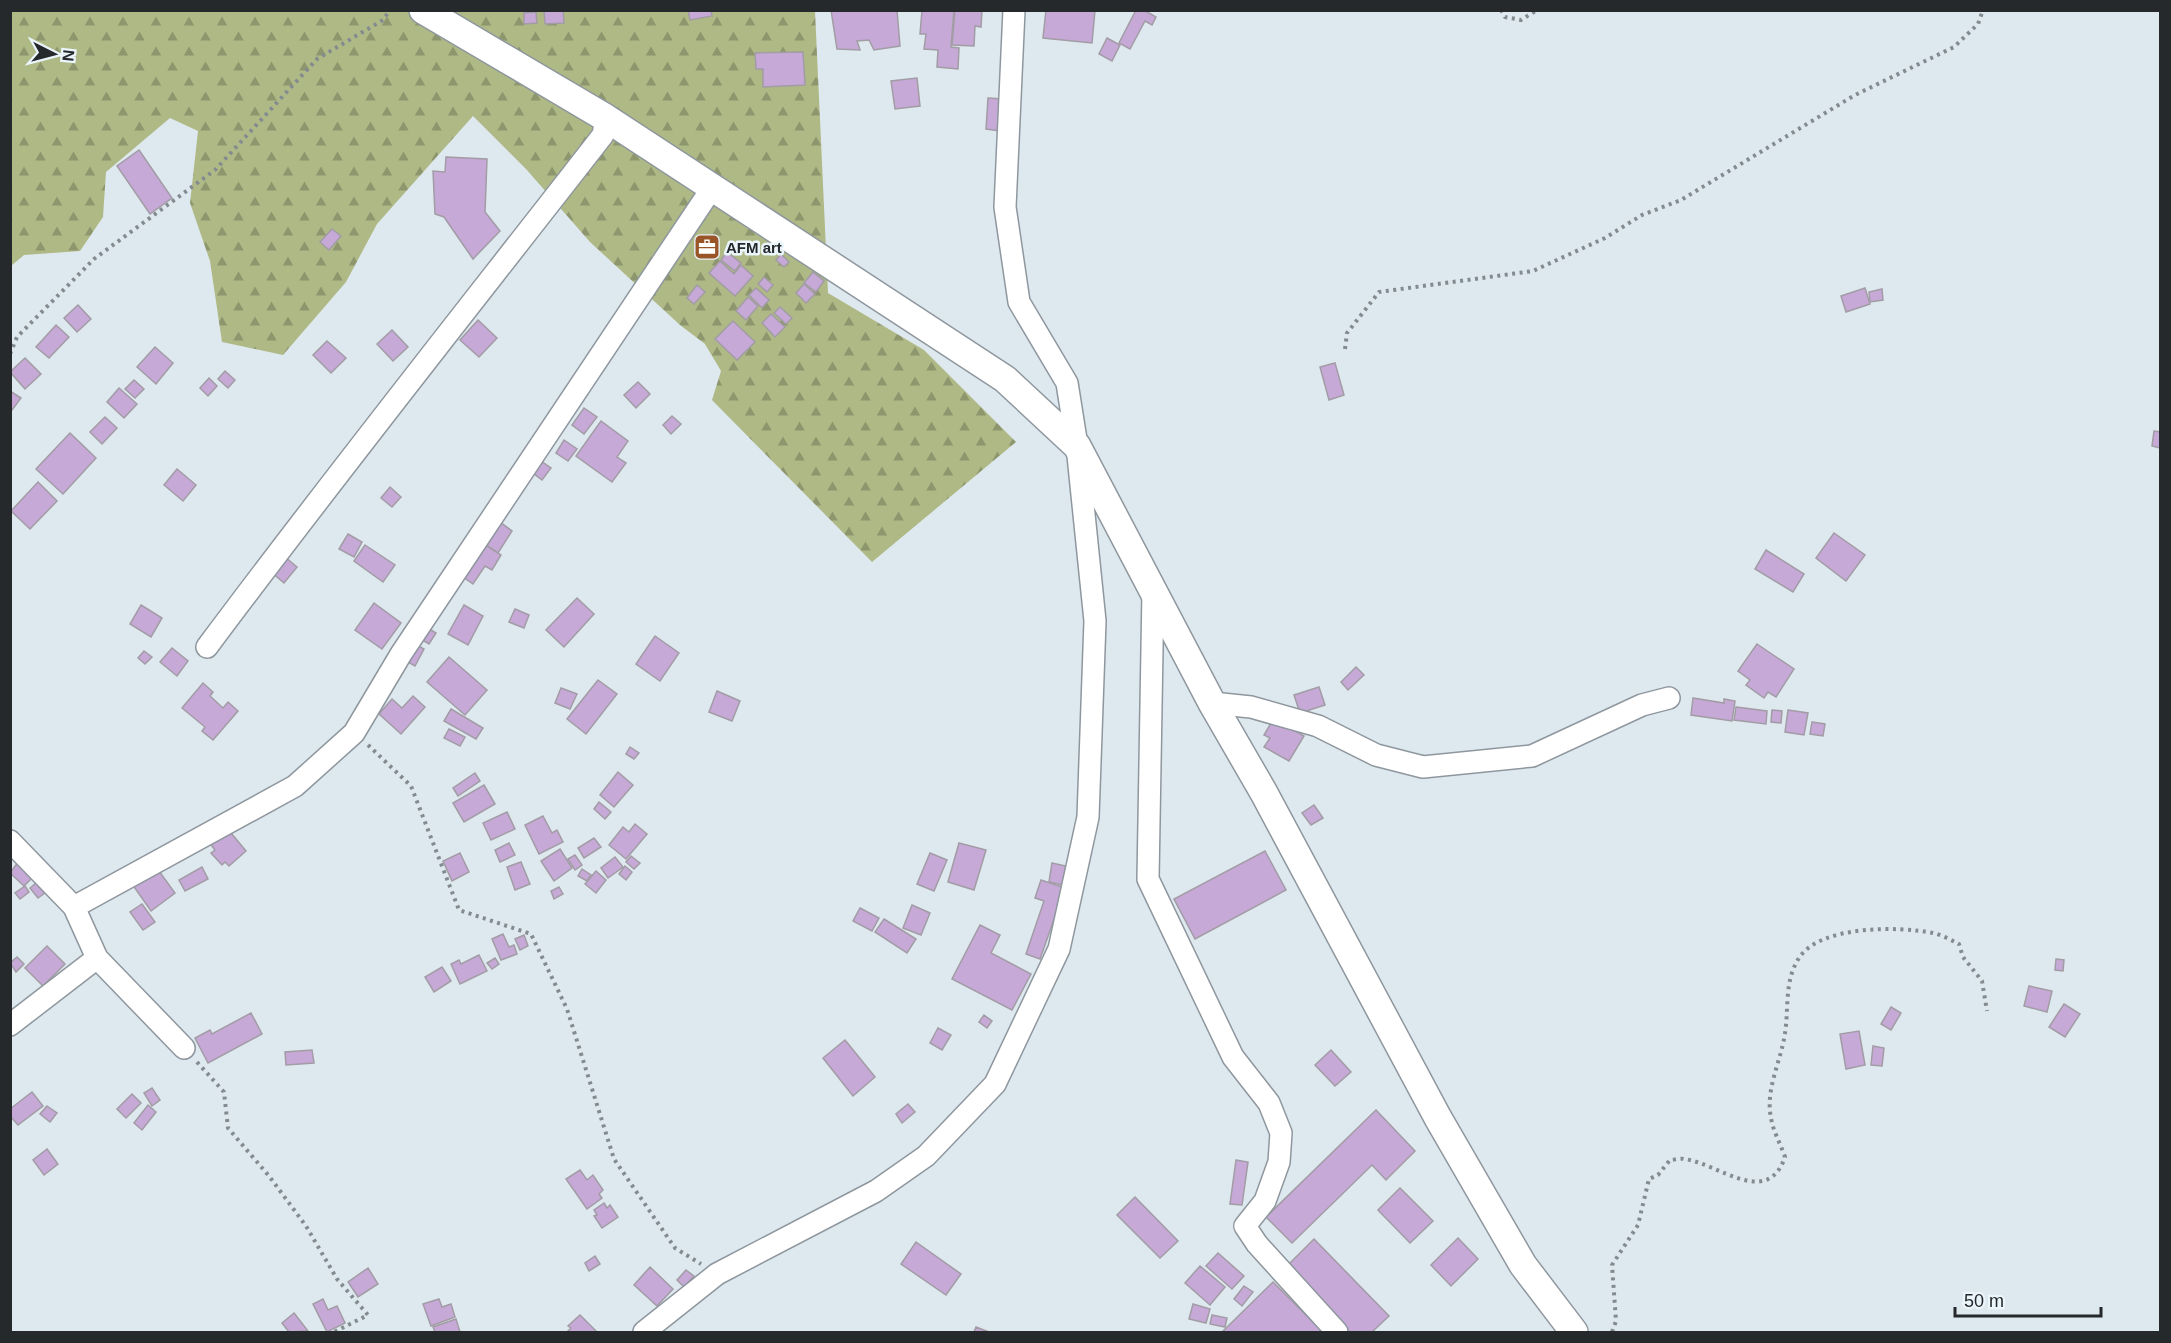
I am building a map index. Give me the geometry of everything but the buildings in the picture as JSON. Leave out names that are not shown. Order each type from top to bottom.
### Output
[{"type":"main road","points":[[423,10],[606,118],[1005,380],[1077,446],[1154,587],[1212,702],[1264,793],[1438,1118],[1524,1264],[1574,1332]]},
{"type":"street","points":[[644,1332],[717,1274],[876,1191],[926,1156],[996,1084],[1059,949],[1088,817],[1095,621],[1077,446],[1067,382],[1019,302],[1005,207],[1014,10]]},
{"type":"street","points":[[207,647],[329,483],[435,353],[603,135],[606,118]]},
{"type":"street","points":[[74,907],[295,786],[354,732],[401,654],[712,189]]},
{"type":"street","points":[[1154,587],[1148,879],[1233,1057],[1269,1104],[1281,1133],[1279,1162],[1265,1201],[1245,1226],[1257,1244],[1337,1332]]},
{"type":"street","points":[[1212,702],[1251,707],[1318,726],[1376,755],[1423,767],[1532,756],[1642,705],[1670,698]]},
{"type":"street","points":[[10,841],[74,907],[97,958],[184,1048]]},
{"type":"street","points":[[10,1026],[97,958]]},
{"type":"path","points":[[10,354],[17,337],[94,259],[215,170],[317,59],[383,20],[390,10]]},
{"type":"path","points":[[1501,10],[1504,17],[1521,20],[1538,10]]},
{"type":"path","points":[[1346,349],[1347,333],[1378,292],[1533,271],[1595,243],[1642,215],[1681,200],[1855,95],[1954,47],[1978,24],[1983,10]]},
{"type":"path","points":[[354,732],[411,786],[459,910],[531,934],[567,1009],[614,1159],[675,1248],[717,1274]]},
{"type":"path","points":[[1612,1332],[1616,1321],[1612,1265],[1638,1225],[1649,1179],[1658,1176],[1670,1160],[1684,1159],[1747,1180],[1764,1181],[1780,1171],[1785,1157],[1771,1119],[1769,1097],[1785,1034],[1788,989],[1798,959],[1807,949],[1841,932],[1902,930],[1935,933],[1959,944],[1963,957],[1982,981],[1987,1011]]},
{"type":"path","points":[[184,1048],[224,1092],[228,1128],[269,1176],[306,1227],[337,1279],[368,1315],[334,1332]]},
{"type":"green space","points":[[11,11],[815,11],[828,293],[924,350],[1016,442],[872,562],[712,400],[721,371],[705,344],[680,325],[590,242],[526,169],[473,116],[377,224],[346,282],[283,355],[222,342],[210,261],[190,203],[198,131],[170,118],[106,172],[103,217],[80,251],[24,255],[11,266]]},
{"type":"place","name":"AFM art","points":[[707,247]]}]
